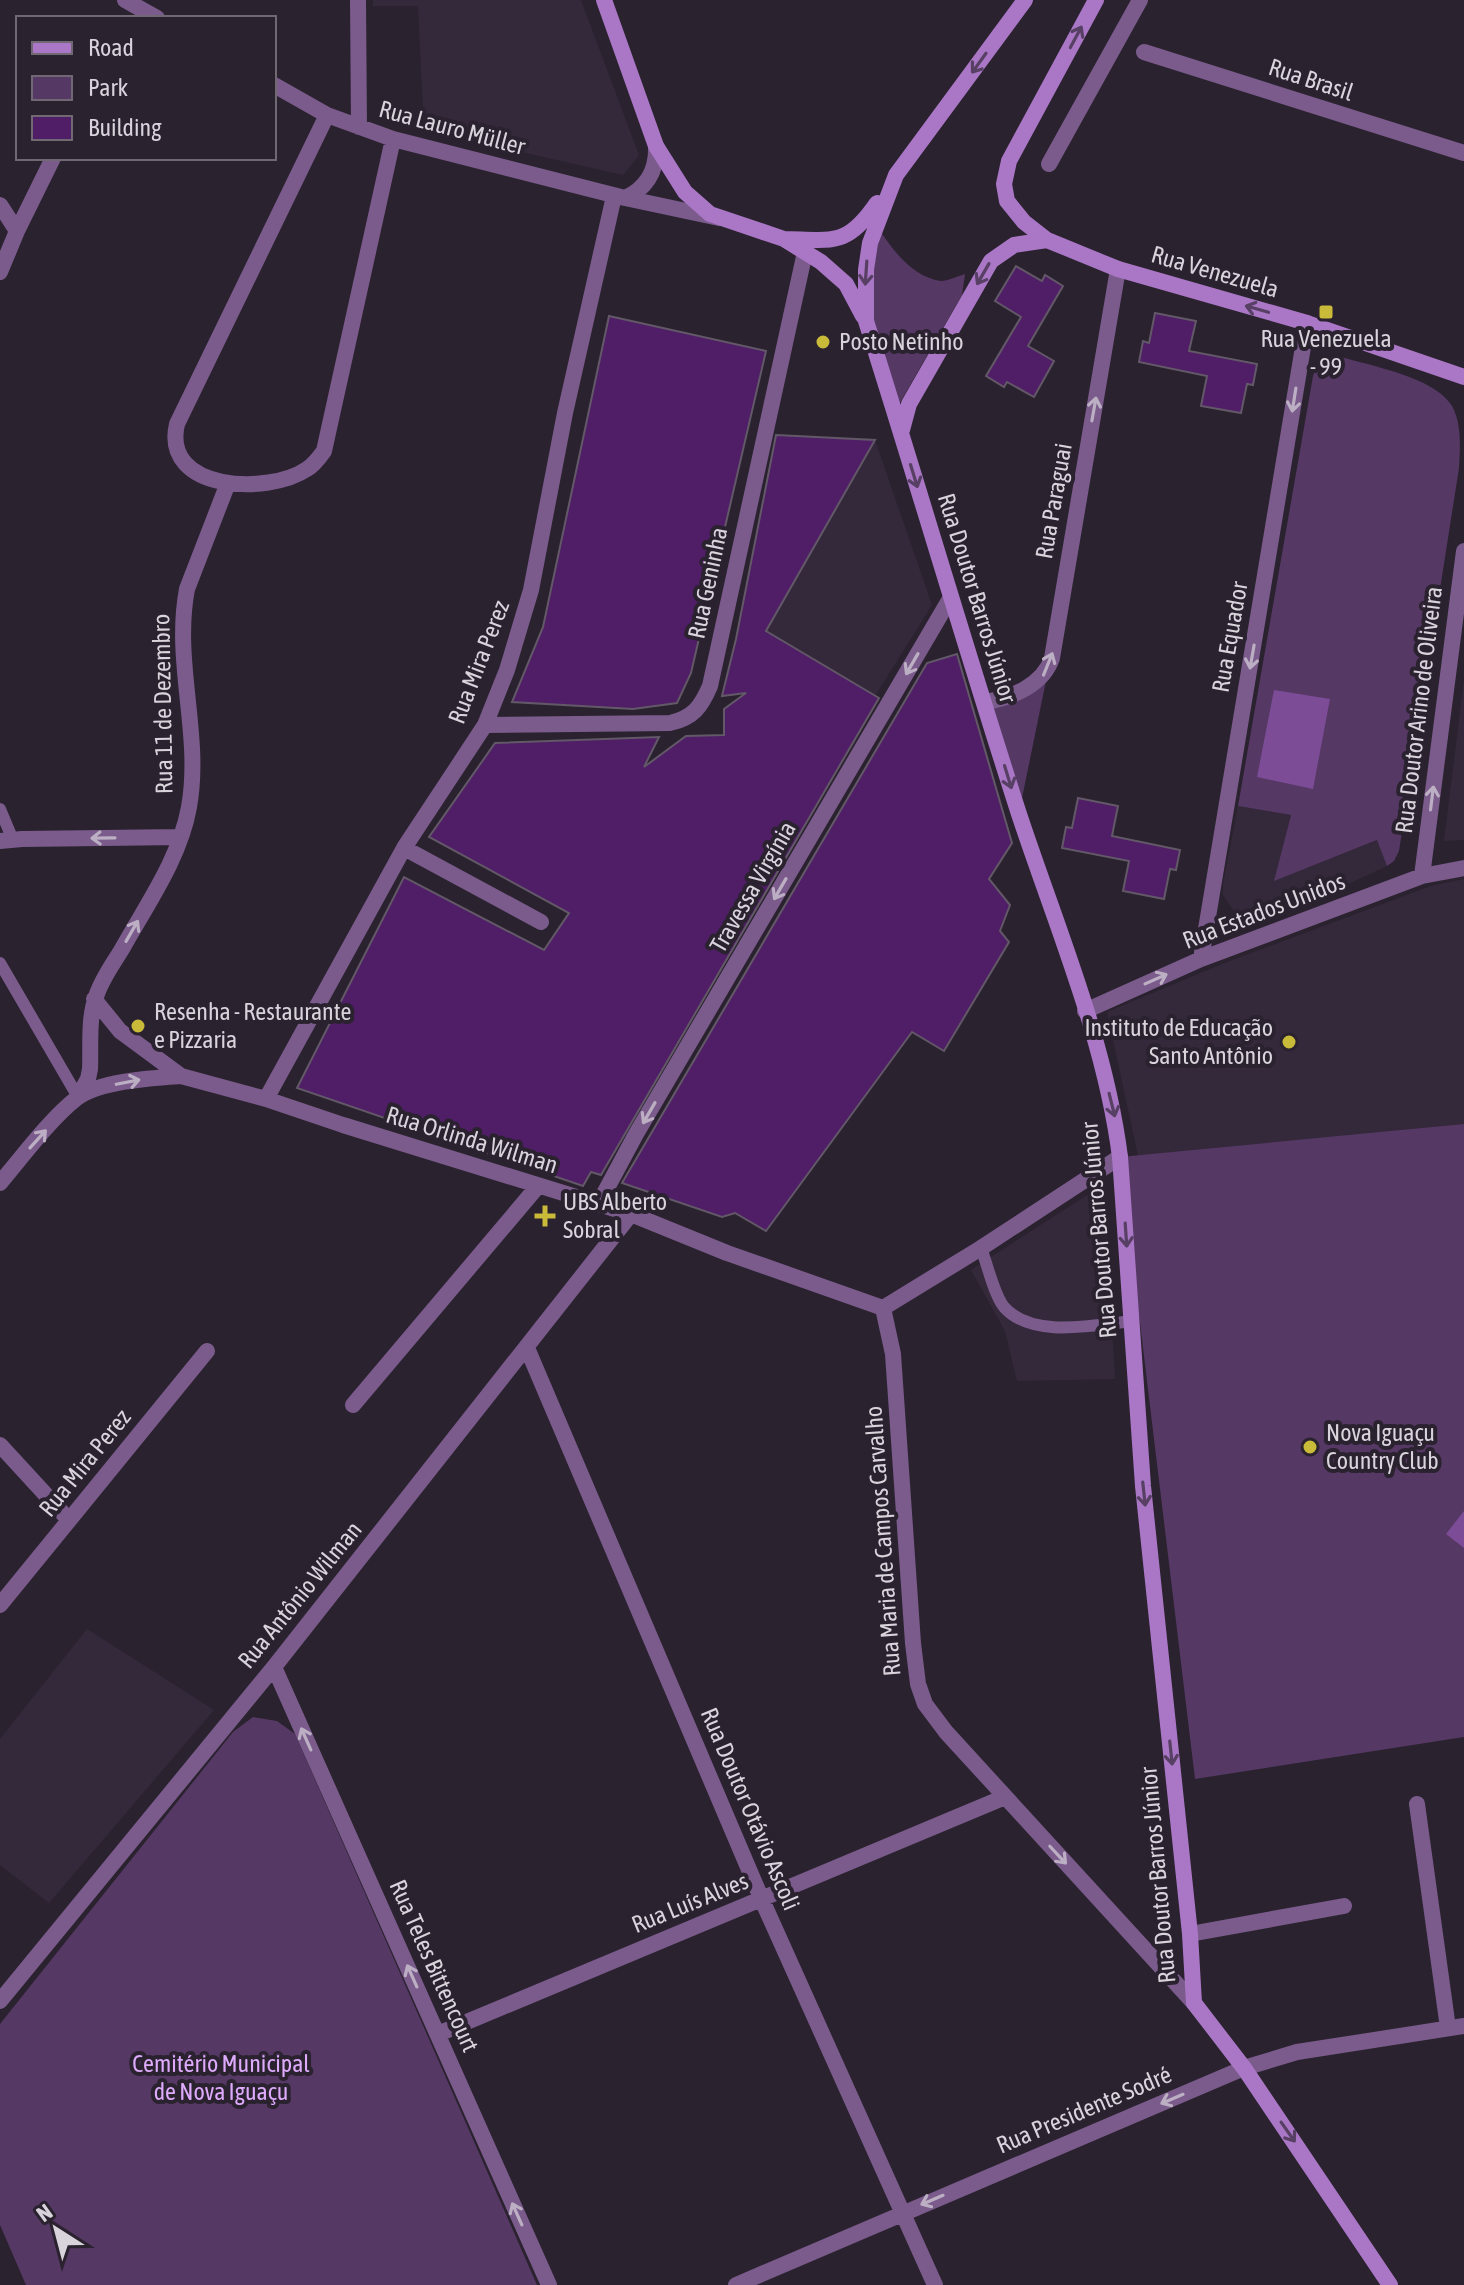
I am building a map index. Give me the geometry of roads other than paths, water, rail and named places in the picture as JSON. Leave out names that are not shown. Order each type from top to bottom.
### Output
[{"type":"main road","name":"Rua Lauro Müller","points":[[604,0],[656,146],[685,192],[704,211],[784,239],[821,262],[846,284],[866,321]]},
{"type":"main road","name":"Rua Doutor Barros Júnior","points":[[1025,0],[896,175],[870,243],[866,270],[866,321],[951,597],[1085,1011],[1115,1117],[1143,1486],[1190,1934],[1194,2003],[1244,2068],[1390,2285]]},
{"type":"main road","name":"Rua Venezuela","points":[[1096,0],[1011,158],[1004,184],[1007,201],[1024,222],[1047,240],[1118,269],[1307,323],[1464,377]]},
{"type":"main road","name":"Rua Lauro Müller","points":[[784,239],[833,240],[848,234],[864,222],[896,175]]},
{"type":"main road","points":[[901,432],[909,404],[991,261],[1014,245],[1047,240]]},
{"type":"street","points":[[358,0],[359,127]]},
{"type":"street","points":[[1049,164],[1140,0]]},
{"type":"street","points":[[128,5],[153,16]]},
{"type":"street","name":"Rua Brasil","points":[[1144,52],[1464,153]]},
{"type":"street","name":"Rua Lauro Müller","points":[[276,86],[327,115],[393,139],[620,197],[719,218]]},
{"type":"street","points":[[327,115],[177,424],[175,446],[184,462],[205,477],[228,483],[274,480],[295,475],[318,460],[327,446],[393,139]]},
{"type":"street","points":[[620,197],[639,190],[651,175],[656,164],[656,146]]},
{"type":"street","points":[[0,272],[52,160]]},
{"type":"street","name":"Rua Mira Perez","points":[[266,1099],[404,848],[485,725],[520,632],[531,590],[565,413],[620,197]]},
{"type":"street","points":[[0,205],[17,231]]},
{"type":"street","name":"Rua Geninha","points":[[485,725],[670,723],[684,720],[703,703],[710,686],[805,252]]},
{"type":"street","name":"Rua Paraguai","points":[[985,702],[1007,696],[1039,680],[1048,671],[1052,658],[1118,269]]},
{"type":"street","name":"Rua Equador","points":[[1201,959],[1307,323]]},
{"type":"street","name":"Rua 11 de Dezembro","points":[[78,1097],[90,1069],[94,999],[160,883],[181,837],[191,789],[183,660],[184,607],[187,589],[228,483]]},
{"type":"street","name":"Rua Doutor Arino de Oliveira","points":[[1422,876],[1464,551]]},
{"type":"street","name":"Travessa Virgínia","points":[[599,1203],[951,597]]},
{"type":"street","points":[[6,841],[181,837]]},
{"type":"street","points":[[404,848],[541,922]]},
{"type":"street","name":"Rua Estados Unidos","points":[[1085,1011],[1201,959],[1422,876],[1464,868]]},
{"type":"street","name":"Rua Orlinda Wilman","points":[[94,999],[120,1031],[181,1076],[266,1099],[599,1203],[727,1253],[883,1308]]},
{"type":"street","points":[[0,1183],[78,1097],[109,1086],[181,1076]]},
{"type":"street","points":[[883,1308],[1120,1157]]},
{"type":"street","points":[[353,1405],[538,1186]]},
{"type":"street","name":"Rua Antônio Wilman","points":[[0,2001],[274,1667],[631,1214]]},
{"type":"street","name":"Rua Maria de Campos Carvalho","points":[[883,1308],[893,1354],[918,1684],[925,1704],[946,1732],[1194,2003]]},
{"type":"street","name":"Rua Doutor Otávio Ascoli","points":[[527,1348],[762,1900],[935,2285]]},
{"type":"street","name":"Rua Mira Perez","points":[[0,1605],[207,1351]]},
{"type":"street","points":[[0,1445],[69,1520]]},
{"type":"street","name":"Rua Teles Bittencourt","points":[[274,1667],[549,2285]]},
{"type":"street","name":"Rua Luís Alves","points":[[438,2034],[1005,1797]]},
{"type":"street","points":[[1417,1804],[1456,2027]]},
{"type":"street","points":[[1190,1934],[1344,1906]]},
{"type":"street","name":"Rua Presidente Sodré","points":[[736,2285],[1244,2068],[1297,2052],[1456,2027]]},
{"type":"lane","points":[[0,809],[6,841]]},
{"type":"lane","points":[[0,963],[78,1097]]},
{"type":"lane","points":[[981,1248],[1003,1305],[1022,1322],[1067,1328],[1132,1321]]},
{"type":"place","name":"Rua Venezuela - 99","points":[[1326,312]]},
{"type":"place","name":"Posto Netinho","points":[[823,342]]},
{"type":"place","name":"Resenha - Restaurante e Pizzaria","points":[[138,1026]]},
{"type":"place","name":"Instituto de Educação Santo Antônio","points":[[1289,1042]]},
{"type":"place","name":"UBS Alberto Sobral","points":[[545,1216]]},
{"type":"place","name":"Nova Iguaçu Country Club","points":[[1310,1447]]},
{"type":"park label","name":"Cemitério Municipal de Nova Iguaçu","points":[[221,2078]]}]
